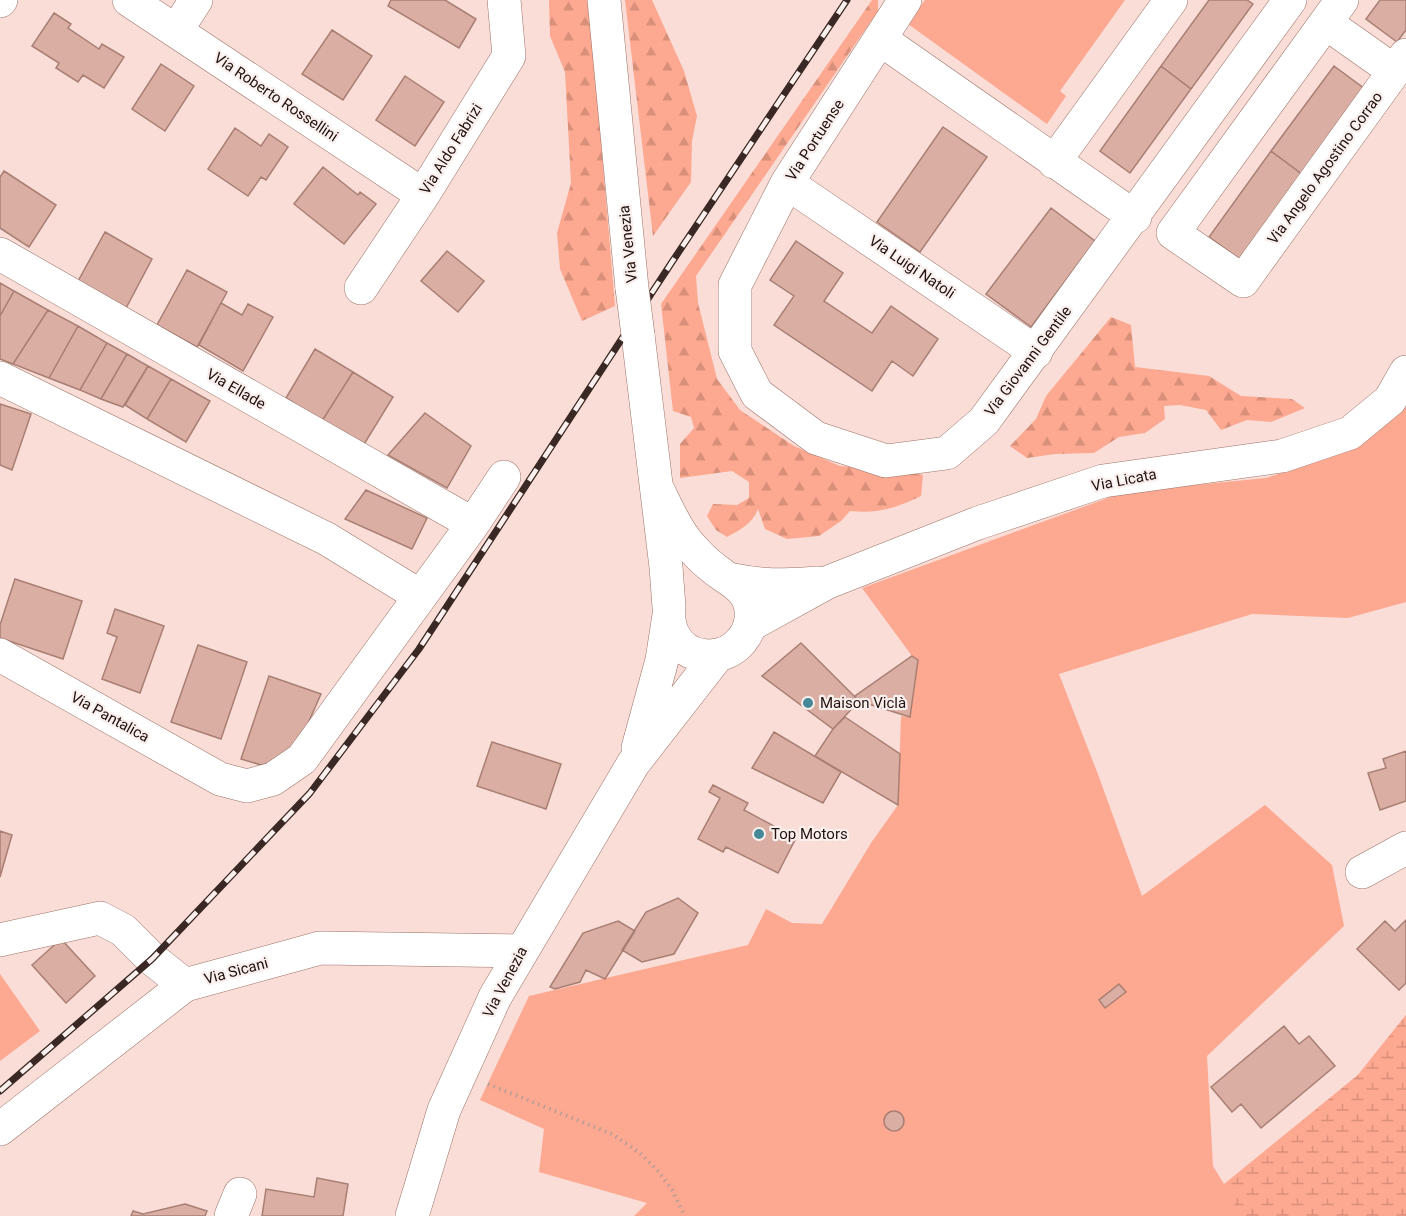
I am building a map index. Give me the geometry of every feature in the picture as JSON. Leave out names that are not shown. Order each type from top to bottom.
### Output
[{"type":"street","name":"Via Roberto Rossellini","points":[[129,0],[423,195]]},
{"type":"street","points":[[176,31],[195,0]]},
{"type":"street","name":"Via Aldo Fabrizi","points":[[361,288],[423,195],[509,56],[504,0]]},
{"type":"street","name":"Via Venezia","points":[[604,0],[632,288],[657,488],[669,613]]},
{"type":"street","name":"Via Portuense","points":[[735,285],[787,183],[905,0]]},
{"type":"street","points":[[1054,162],[1171,0]]},
{"type":"street","name":"Via Giovanni Gentile","points":[[735,285],[735,351],[757,394],[816,438],[886,461],[948,453],[984,421],[1290,0]]},
{"type":"street","points":[[1334,11],[1400,63]]},
{"type":"street","name":"Via Angelo Agostino Corrao","points":[[1334,11],[1173,233],[1244,281],[1400,63]]},
{"type":"street","points":[[880,39],[1134,217]]},
{"type":"street","name":"Via Luigi Natoli","points":[[787,183],[1036,352]]},
{"type":"street","name":"Via Ellade","points":[[0,254],[473,524]]},
{"type":"street","name":"Via Licata","points":[[826,583],[978,523],[1103,482],[1282,456],[1350,433],[1390,400],[1406,372]]},
{"type":"street","points":[[0,378],[327,539],[420,596]]},
{"type":"street","name":"Via Pantalica","points":[[0,655],[220,779],[247,786],[273,779],[302,759],[473,524],[504,477]]},
{"type":"street","points":[[657,488],[677,527],[695,551],[742,588],[752,612],[746,637],[737,646],[717,656],[707,657],[693,653],[681,645],[673,634],[669,613]]},
{"type":"street","points":[[633,764],[662,660],[669,613],[675,594],[681,585],[701,574],[759,585],[787,586],[826,583]]},
{"type":"street","points":[[750,625],[826,583]]},
{"type":"street","points":[[633,764],[717,656]]},
{"type":"street","name":"Via Venezia","points":[[412,1216],[444,1110],[495,997],[633,764]]},
{"type":"street","points":[[1362,872],[1406,848]]},
{"type":"street","points":[[0,939],[100,918],[123,930],[152,959],[185,985]]},
{"type":"street","name":"Via Sicani","points":[[0,1129],[185,985],[320,948],[521,951]]},
{"type":"path","points":[[460,1073],[612,1134],[640,1153],[659,1172],[672,1190],[685,1216]]},
{"type":"green space","points":[[549,0],[589,0],[615,306],[582,321],[560,269],[557,233],[571,183],[565,72],[550,36]]},
{"type":"green space","points":[[625,0],[652,0],[684,71],[697,116],[692,141],[691,182],[653,236]]},
{"type":"green space","points":[[872,0],[878,0],[878,11],[696,276],[698,303],[717,379],[740,410],[794,446],[840,466],[923,475],[921,496],[887,509],[869,512],[850,511],[841,521],[819,536],[787,539],[765,529],[758,509],[749,522],[727,537],[716,530],[707,516],[713,504],[737,505],[749,498],[749,482],[732,471],[680,478],[680,444],[694,428],[691,417],[673,411],[661,304]]},
{"type":"green space","points":[[925,0],[1125,0],[1060,91],[1066,96],[1047,124],[908,24]]},
{"type":"green space","points":[[1111,317],[1131,325],[1135,367],[1209,376],[1241,396],[1292,399],[1305,408],[1271,422],[1247,420],[1221,430],[1206,410],[1180,405],[1164,406],[1165,419],[1145,433],[1119,437],[1094,453],[1055,454],[1027,458],[1010,446],[1036,419],[1046,396]]},
{"type":"green space","points":[[1406,397],[1406,602],[1348,618],[1252,614],[1059,674],[1142,896],[1265,805],[1332,865],[1344,926],[1207,1056],[1213,1166],[1224,1184],[1358,1075],[1406,1015],[1406,1216],[634,1216],[647,1203],[539,1172],[544,1129],[480,1100],[529,996],[748,945],[766,909],[792,923],[822,924],[871,843],[898,805],[901,716],[910,717],[918,661],[862,588],[1124,492],[1266,478],[1318,461]]},
{"type":"green space","points":[[0,974],[40,1031],[0,1061]]},
{"type":"green space","points":[[1406,1015],[1406,1216],[1240,1216],[1225,1185],[1358,1075]]},
{"type":"building","points":[[391,0],[445,0],[476,19],[459,48],[388,6]]},
{"type":"building","points":[[1209,0],[1247,0],[1253,4],[1191,89],[1161,66]]},
{"type":"building","points":[[1380,0],[1406,0],[1406,30],[1397,42],[1366,19]]},
{"type":"building","points":[[54,13],[71,24],[68,28],[99,49],[102,44],[124,57],[104,88],[83,75],[78,82],[56,68],[59,63],[32,46]]},
{"type":"building","points":[[332,30],[372,56],[343,100],[302,74]]},
{"type":"building","points":[[161,64],[194,86],[165,131],[132,109]]},
{"type":"building","points":[[1161,66],[1191,89],[1130,173],[1100,151]]},
{"type":"building","points":[[1334,66],[1365,89],[1303,175],[1271,151]]},
{"type":"building","points":[[405,76],[444,102],[415,146],[376,120]]},
{"type":"building","points":[[943,127],[987,157],[920,252],[877,222]]},
{"type":"building","points":[[235,128],[261,146],[269,134],[288,147],[266,180],[261,177],[248,196],[208,169]]},
{"type":"building","points":[[1271,151],[1303,175],[1241,260],[1209,237]]},
{"type":"building","points":[[323,167],[358,195],[360,192],[376,204],[344,244],[294,204]]},
{"type":"building","points":[[4,171],[56,205],[29,247],[0,228],[0,177]]},
{"type":"building","points":[[1051,208],[1095,241],[1031,327],[986,294]]},
{"type":"building","points":[[105,232],[152,259],[125,310],[77,283]]},
{"type":"building","points":[[796,241],[843,273],[824,301],[872,333],[891,306],[938,339],[913,376],[892,361],[872,391],[774,325],[794,296],[770,280]]},
{"type":"building","points":[[447,251],[484,281],[458,312],[421,281]]},
{"type":"building","points":[[187,270],[227,292],[197,347],[157,325]]},
{"type":"building","points":[[0,283],[14,291],[0,316]]},
{"type":"building","points":[[14,291],[48,310],[13,364],[0,359],[0,316]]},
{"type":"building","points":[[221,303],[242,315],[248,304],[273,317],[243,371],[199,345]]},
{"type":"building","points":[[48,310],[78,326],[49,378],[13,364]]},
{"type":"building","points":[[78,326],[107,343],[80,390],[49,378]]},
{"type":"building","points":[[107,343],[127,354],[101,399],[80,390]]},
{"type":"building","points":[[315,349],[353,372],[322,421],[286,398]]},
{"type":"building","points":[[127,354],[148,366],[123,407],[101,399]]},
{"type":"building","points":[[148,366],[171,379],[147,419],[125,405]]},
{"type":"building","points":[[353,372],[393,397],[363,446],[322,421]]},
{"type":"building","points":[[171,379],[210,401],[186,442],[147,419]]},
{"type":"building","points":[[0,404],[31,414],[12,470],[0,465]]},
{"type":"building","points":[[425,413],[471,446],[447,488],[388,455]]},
{"type":"building","points":[[366,490],[427,518],[412,549],[345,519]]},
{"type":"building","points":[[15,579],[82,601],[63,659],[0,638],[0,625]]},
{"type":"building","points":[[115,609],[164,626],[140,693],[102,679],[117,637],[107,633]]},
{"type":"building","points":[[801,643],[859,701],[833,729],[762,676]]},
{"type":"building","points":[[198,645],[247,662],[221,739],[171,722]]},
{"type":"building","points":[[912,656],[918,660],[910,717],[859,701],[855,696]]},
{"type":"building","points":[[269,676],[321,694],[293,757],[261,765],[241,759]]},
{"type":"building","points":[[845,717],[900,754],[898,805],[815,756],[833,729]]},
{"type":"building","points":[[774,732],[841,772],[823,803],[752,768]]},
{"type":"building","points":[[492,742],[561,764],[546,809],[477,786]]},
{"type":"building","points":[[1406,751],[1406,801],[1380,810],[1368,773],[1386,768],[1383,759]]},
{"type":"building","points":[[713,785],[748,803],[744,810],[796,838],[778,873],[726,847],[723,852],[698,839],[720,798],[709,792]]},
{"type":"building","points":[[0,831],[12,835],[0,877]]},
{"type":"building","points":[[678,898],[698,913],[674,954],[642,962],[622,950],[646,912]]},
{"type":"building","points":[[1406,920],[1406,983],[1399,990],[1357,949],[1385,921],[1395,931]]},
{"type":"building","points":[[618,921],[635,931],[605,979],[586,970],[580,982],[555,989],[550,987],[583,933]]},
{"type":"building","points":[[61,939],[95,976],[66,1003],[32,965]]},
{"type":"building","points":[[1119,984],[1126,992],[1105,1008],[1099,1000]]},
{"type":"building","points":[[1284,1026],[1299,1044],[1309,1036],[1335,1066],[1261,1128],[1241,1104],[1232,1112],[1211,1087]]},
{"type":"building","points":[[894,1111],[901,1114],[904,1121],[901,1128],[894,1131],[887,1128],[884,1121],[887,1114]]},
{"type":"building","points":[[317,1178],[348,1184],[343,1216],[262,1216],[266,1189],[314,1197]]},
{"type":"building","points":[[185,1204],[207,1211],[205,1216],[131,1216],[133,1211],[143,1214]]},
{"type":"railway","points":[[0,1091],[152,959],[310,793],[419,649],[672,262],[847,0]]},
{"type":"place","name":"Maison Viclà","points":[[808,703]]},
{"type":"place","name":"Top Motors","points":[[759,834]]}]
